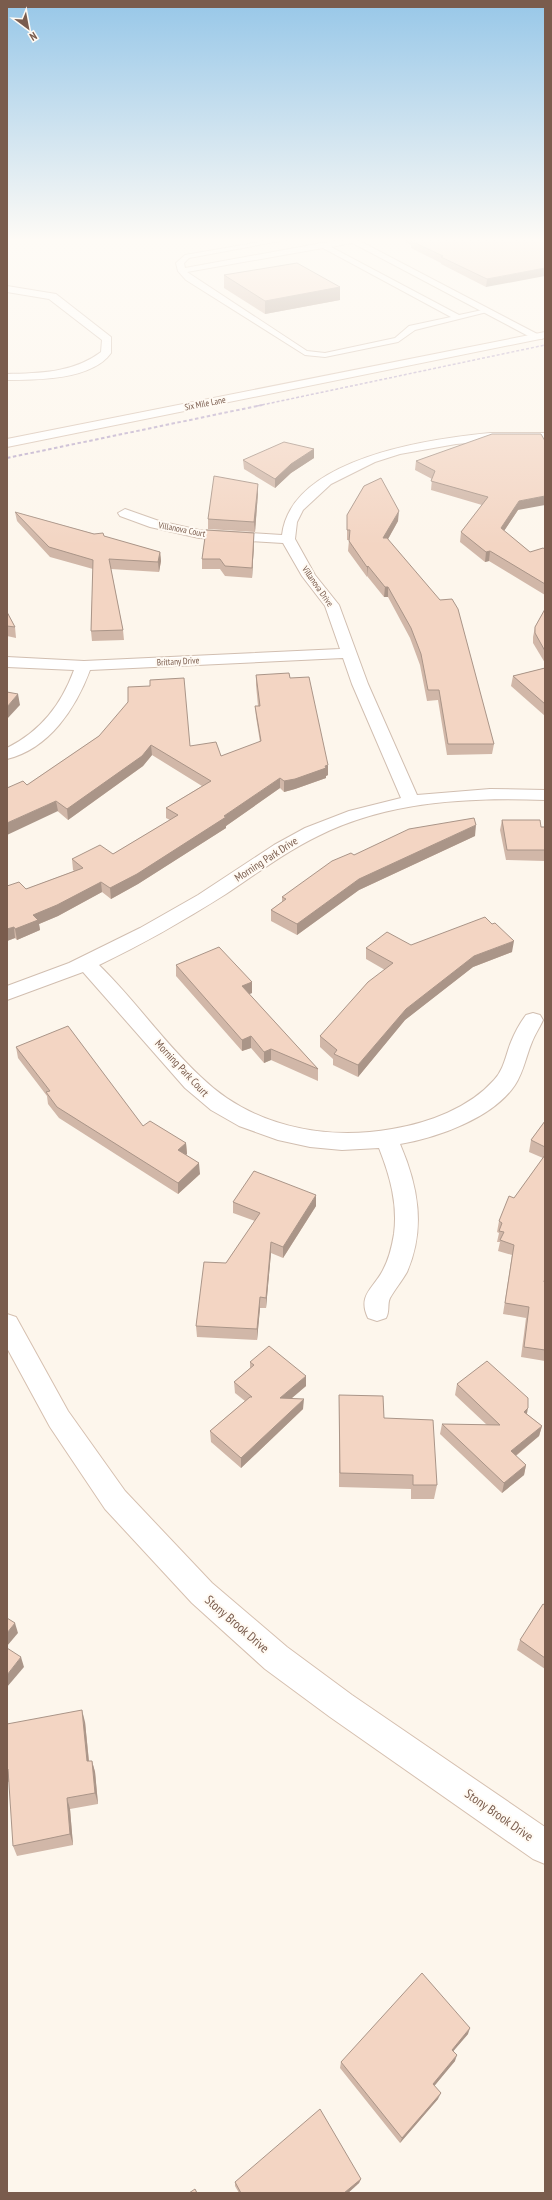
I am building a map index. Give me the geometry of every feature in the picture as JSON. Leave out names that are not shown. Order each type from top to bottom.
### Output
[{"type":"street","points":[[7,377],[33,377],[68,372],[96,362],[106,353],[107,341]]},
{"type":"street","name":"Six Mile Lane","points":[[7,443],[518,341]]},
{"type":"street","points":[[288,539],[290,522],[297,508],[310,494],[326,481],[347,469],[371,459],[412,448],[456,440],[490,437],[545,437]]},
{"type":"street","name":"Villanova Court","points":[[125,513],[155,524],[200,534],[288,539]]},
{"type":"street","name":"Villanova Drive","points":[[288,539],[309,576],[332,605],[360,684],[411,800]]},
{"type":"street","name":"Brittany Drive","points":[[7,662],[84,666],[348,653]]},
{"type":"street","points":[[7,754],[38,735],[58,717],[70,700],[84,666]]},
{"type":"street","name":"Morning Park Drive","points":[[7,993],[86,963],[157,928],[216,892],[279,848],[308,833],[353,815],[411,800],[495,793],[545,795]]},
{"type":"street","name":"Morning Park Court","points":[[86,963],[100,976],[193,1083],[209,1098],[229,1112],[271,1130],[312,1139],[348,1142],[386,1139],[416,1134],[452,1120],[476,1107],[495,1093],[504,1084],[515,1065],[522,1041],[534,1020]]},
{"type":"street","points":[[377,1311],[378,1297],[394,1272],[404,1245],[408,1223],[407,1198],[401,1172],[386,1139]]},
{"type":"street","name":"Stony Brook Drive","points":[[7,1324],[59,1419],[115,1500],[202,1593],[282,1662],[341,1706],[545,1847]]},
{"type":"lane","points":[[286,341],[305,353],[316,355],[325,355],[395,341]]},
{"type":"building","points":[[492,434],[541,434],[545,441],[545,496],[519,501],[501,528],[530,552],[543,548],[545,549],[545,584],[490,551],[486,552],[461,532],[488,497],[431,481],[435,471],[416,461]]},
{"type":"building","points":[[284,442],[314,449],[291,464],[275,479],[243,460]]},
{"type":"building","points":[[214,476],[258,484],[254,522],[208,519]]},
{"type":"building","points":[[381,478],[399,511],[383,538],[387,538],[440,600],[452,599],[458,609],[494,744],[448,744],[439,690],[428,690],[421,654],[411,628],[388,587],[385,587],[368,566],[367,567],[349,541],[350,530],[347,530],[347,515],[364,486]]},
{"type":"building","points":[[15,512],[94,534],[103,533],[104,536],[160,552],[158,562],[109,559],[123,630],[91,631],[93,560],[49,547]]},
{"type":"building","points":[[206,530],[254,533],[252,568],[225,566],[220,559],[202,559]]},
{"type":"building","points":[[545,609],[545,651],[535,633],[535,627]]},
{"type":"building","points":[[7,612],[15,627],[7,626]]},
{"type":"building","points":[[545,668],[545,704],[513,676]]},
{"type":"building","points":[[289,673],[290,678],[309,677],[328,765],[325,766],[326,768],[295,779],[284,781],[280,778],[224,816],[226,817],[137,874],[110,888],[101,882],[57,905],[33,915],[38,920],[15,929],[14,927],[7,929],[7,886],[19,882],[26,889],[83,868],[72,859],[100,845],[113,854],[178,815],[166,808],[211,781],[151,745],[142,756],[67,809],[56,801],[7,823],[7,788],[23,781],[27,785],[99,736],[128,702],[128,687],[150,686],[150,680],[184,678],[190,746],[216,742],[221,756],[261,741],[255,706],[260,706],[256,675]]},
{"type":"building","points":[[7,692],[18,694],[7,707]]},
{"type":"building","points":[[474,818],[476,825],[359,879],[297,924],[271,910],[286,899],[282,897],[332,861],[351,853],[354,855],[409,829]]},
{"type":"building","points":[[502,820],[540,820],[541,827],[545,827],[545,850],[507,850]]},
{"type":"building","points":[[485,917],[492,924],[495,923],[514,941],[474,956],[406,1009],[358,1065],[334,1054],[337,1050],[320,1036],[368,982],[393,963],[366,948],[387,932],[411,945]]},
{"type":"building","points":[[219,947],[252,982],[242,986],[318,1069],[271,1049],[264,1052],[251,1036],[242,1040],[176,965]]},
{"type":"building","points":[[68,1026],[143,1126],[150,1121],[186,1143],[178,1150],[199,1163],[178,1183],[57,1107],[46,1092],[50,1091],[16,1047]]},
{"type":"building","points":[[545,1121],[545,1147],[531,1140]]},
{"type":"building","points":[[545,1155],[545,1350],[524,1347],[529,1307],[505,1303],[514,1245],[500,1240],[504,1232],[499,1231],[502,1223],[499,1221],[509,1196],[514,1198]]},
{"type":"building","points":[[254,1171],[316,1195],[283,1247],[271,1242],[266,1298],[260,1297],[257,1329],[196,1326],[204,1262],[226,1263],[260,1213],[233,1202]]},
{"type":"building","points":[[269,1346],[306,1376],[280,1398],[304,1399],[241,1458],[210,1431],[250,1397],[252,1397],[234,1382],[254,1365],[250,1362]]},
{"type":"building","points":[[487,1361],[528,1398],[528,1408],[524,1412],[542,1426],[511,1451],[526,1465],[504,1483],[442,1424],[500,1425],[457,1384]]},
{"type":"building","points":[[339,1395],[383,1396],[384,1418],[433,1420],[437,1485],[413,1485],[413,1475],[340,1473]]},
{"type":"building","points":[[543,1604],[545,1605],[545,1658],[520,1640]]},
{"type":"building","points":[[7,1618],[15,1623],[7,1633]]},
{"type":"building","points":[[7,1648],[21,1657],[7,1675]]},
{"type":"building","points":[[82,1710],[87,1761],[92,1761],[95,1793],[67,1798],[70,1834],[13,1846],[7,1769],[7,1724]]},
{"type":"building","points":[[422,1973],[470,2028],[452,2050],[457,2055],[433,2084],[441,2093],[402,2138],[341,2062]]},
{"type":"building","points":[[320,2109],[361,2179],[344,2193],[241,2193],[235,2182]]},
{"type":"building","points":[[195,2189],[197,2193],[189,2193]]},
{"type":"railway","points":[[257,406],[545,345]]},
{"type":"railway","points":[[7,458],[262,405]]}]
